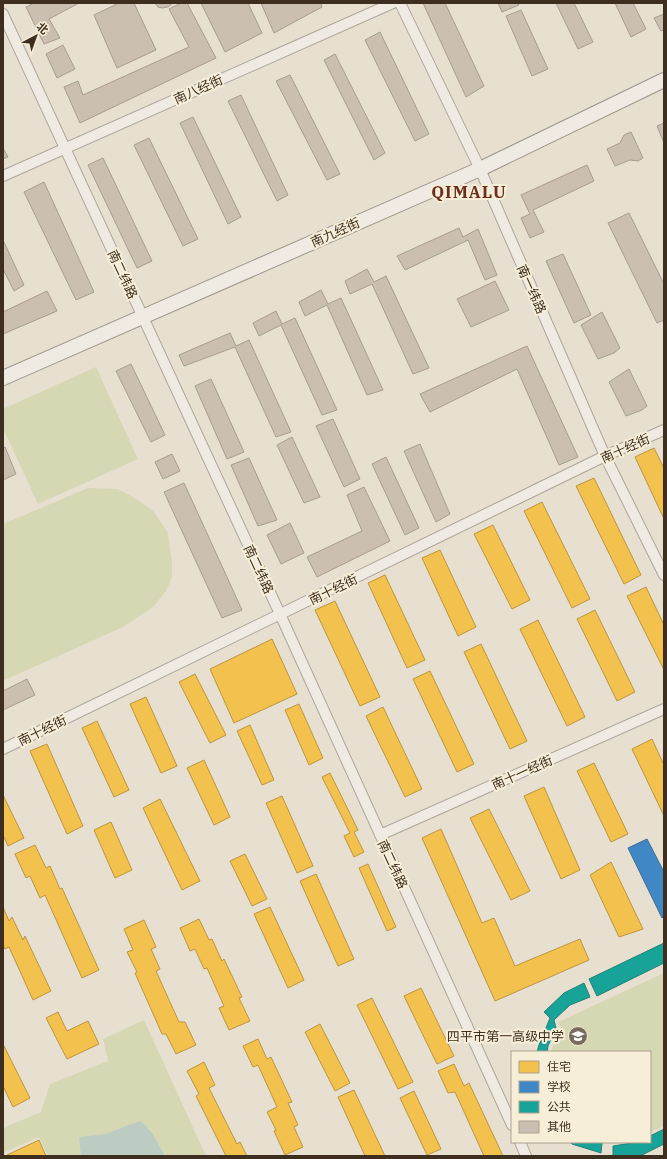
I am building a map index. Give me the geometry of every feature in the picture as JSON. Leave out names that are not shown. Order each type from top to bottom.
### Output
[{"type":"main road","name":"南九经街","points":[[3,378],[480,169],[664,80]]},
{"type":"street","name":"南八经街","points":[[3,176],[392,3]]},
{"type":"street","name":"南一纬路","points":[[400,3],[480,169],[605,456],[664,575]]},
{"type":"street","name":"南二纬路","points":[[3,14],[280,614],[511,1123]]},
{"type":"street","name":"南十经街","points":[[3,749],[605,456],[664,430]]},
{"type":"street","name":"南十一经街","points":[[380,835],[664,709]]},
{"type":"street","points":[[520,1143],[526,1156]]},
{"type":"green space","points":[[96,367],[138,459],[38,504],[3,428],[3,409]]},
{"type":"green space","points":[[88,488],[118,489],[138,500],[153,511],[168,533],[172,577],[166,591],[153,607],[123,627],[3,680],[3,524]]},
{"type":"green space","points":[[664,973],[664,1126],[651,1132],[651,1051],[551,1051],[561,1028],[558,1022]]},
{"type":"green space","points":[[144,1020],[206,1156],[48,1156],[39,1137],[3,1153],[3,1128],[41,1112],[50,1084],[108,1061],[103,1039]]},
{"type":"shaded area","points":[[141,1121],[152,1133],[165,1156],[81,1156],[79,1137],[106,1134]]},
{"type":"building: 住宅","points":[[654,448],[664,468],[664,519],[635,457]]},
{"type":"building: 住宅","points":[[594,478],[641,575],[624,584],[576,486]]},
{"type":"building: 住宅","points":[[542,502],[590,599],[572,608],[524,511]]},
{"type":"building: 住宅","points":[[493,525],[530,600],[512,609],[474,534]]},
{"type":"building: 住宅","points":[[440,550],[476,627],[458,636],[422,558]]},
{"type":"building: 住宅","points":[[385,575],[425,660],[407,668],[368,583]]},
{"type":"building: 住宅","points":[[646,587],[664,625],[664,670],[627,596]]},
{"type":"building: 住宅","points":[[335,601],[380,697],[360,706],[315,610]]},
{"type":"building: 住宅","points":[[595,610],[635,692],[617,701],[577,619]]},
{"type":"building: 住宅","points":[[538,620],[585,717],[567,726],[520,629]]},
{"type":"building: 住宅","points":[[272,639],[297,694],[234,723],[210,669]]},
{"type":"building: 住宅","points":[[481,644],[527,741],[510,749],[464,652]]},
{"type":"building: 住宅","points":[[430,671],[474,764],[457,772],[413,679]]},
{"type":"building: 住宅","points":[[195,674],[226,735],[210,743],[179,682]]},
{"type":"building: 住宅","points":[[146,697],[177,766],[161,773],[130,704]]},
{"type":"building: 住宅","points":[[299,704],[323,758],[309,765],[285,710]]},
{"type":"building: 住宅","points":[[383,707],[422,789],[405,797],[366,716]]},
{"type":"building: 住宅","points":[[97,721],[129,790],[114,797],[82,728]]},
{"type":"building: 住宅","points":[[250,725],[274,780],[262,785],[237,731]]},
{"type":"building: 住宅","points":[[652,739],[664,765],[664,816],[632,749]]},
{"type":"building: 住宅","points":[[47,744],[83,826],[67,834],[30,751]]},
{"type":"building: 住宅","points":[[204,760],[230,817],[214,825],[187,768]]},
{"type":"building: 住宅","points":[[594,763],[628,834],[611,842],[577,771]]},
{"type":"building: 住宅","points":[[330,773],[358,830],[354,832],[364,852],[354,857],[344,836],[350,833],[322,777]]},
{"type":"building: 住宅","points":[[544,787],[580,870],[561,879],[524,796]]},
{"type":"building: 住宅","points":[[3,795],[24,838],[8,846],[3,835]]},
{"type":"building: 住宅","points":[[282,796],[313,866],[297,873],[266,803]]},
{"type":"building: 住宅","points":[[160,799],[200,881],[182,890],[143,808]]},
{"type":"building: 住宅","points":[[489,809],[530,891],[511,900],[470,818]]},
{"type":"building: 住宅","points":[[111,822],[132,870],[115,878],[94,830]]},
{"type":"building: 住宅","points":[[441,829],[482,923],[494,918],[515,966],[580,939],[589,960],[495,1001],[422,838]]},
{"type":"building: 住宅","points":[[35,845],[46,868],[50,866],[60,889],[62,888],[99,970],[82,978],[45,895],[40,898],[30,876],[26,878],[15,854]]},
{"type":"building: 住宅","points":[[245,854],[267,899],[252,906],[230,861]]},
{"type":"building: 住宅","points":[[611,862],[643,929],[619,937],[590,875]]},
{"type":"building: 住宅","points":[[368,864],[396,927],[387,931],[359,868]]},
{"type":"building: 住宅","points":[[316,874],[354,959],[338,966],[300,881]]},
{"type":"building: 住宅","points":[[3,907],[9,921],[12,917],[23,940],[25,936],[51,991],[33,1000],[9,947],[5,949],[3,945]]},
{"type":"building: 住宅","points":[[270,907],[304,980],[288,988],[254,914]]},
{"type":"building: 住宅","points":[[199,919],[209,940],[212,939],[222,961],[224,959],[242,997],[239,998],[250,1021],[229,1030],[219,1008],[224,1006],[207,968],[204,969],[195,949],[190,951],[180,928]]},
{"type":"building: 住宅","points":[[144,920],[156,947],[151,949],[160,969],[156,971],[179,1022],[185,1022],[196,1045],[176,1054],[166,1034],[162,1034],[135,973],[137,972],[127,952],[133,950],[124,929]]},
{"type":"building: 住宅","points":[[421,988],[454,1056],[437,1064],[404,996]]},
{"type":"building: 住宅","points":[[372,998],[413,1082],[398,1089],[357,1005]]},
{"type":"building: 住宅","points":[[58,1012],[67,1031],[88,1021],[99,1044],[67,1059],[46,1018]]},
{"type":"building: 住宅","points":[[320,1024],[350,1083],[335,1091],[305,1032]]},
{"type":"building: 住宅","points":[[258,1039],[267,1059],[271,1057],[292,1102],[288,1103],[298,1125],[294,1127],[303,1147],[285,1155],[274,1131],[276,1130],[267,1112],[277,1107],[258,1065],[253,1067],[243,1046]]},
{"type":"building: 住宅","points":[[3,1044],[30,1098],[13,1107],[3,1086]]},
{"type":"building: 住宅","points":[[204,1062],[215,1085],[209,1088],[237,1144],[240,1142],[247,1156],[226,1156],[196,1096],[199,1094],[187,1071]]},
{"type":"building: 住宅","points":[[454,1064],[464,1086],[469,1083],[503,1156],[484,1156],[455,1092],[448,1093],[438,1071]]},
{"type":"building: 住宅","points":[[354,1090],[385,1156],[365,1156],[338,1097]]},
{"type":"building: 住宅","points":[[414,1091],[441,1149],[427,1155],[400,1098]]},
{"type":"building: 住宅","points":[[39,1140],[46,1156],[7,1156],[7,1155]]},
{"type":"building: 学校","points":[[647,839],[664,872],[664,916],[662,918],[628,848]]},
{"type":"building: 公共","points":[[664,943],[664,963],[597,996],[589,979]]},
{"type":"building: 公共","points":[[584,983],[590,997],[570,1005],[554,1020],[556,1028],[547,1051],[537,1051],[550,1018],[544,1012],[564,993]]},
{"type":"building: 公共","points":[[664,1129],[664,1144],[640,1156],[613,1156],[613,1146],[632,1143],[651,1143],[651,1136]]},
{"type":"building: 公共","points":[[571,1143],[602,1143],[601,1153]]},
{"type":"building: 其他","points":[[34,3],[79,3],[49,19],[60,38],[44,44],[26,7]]},
{"type":"building: 其他","points":[[119,3],[134,3],[156,50],[117,68],[94,15]]},
{"type":"building: 其他","points":[[155,3],[173,3],[168,7],[162,8],[158,7]]},
{"type":"building: 其他","points":[[181,3],[187,3],[216,58],[80,123],[64,87],[78,81],[83,95],[189,47],[169,9]]},
{"type":"building: 其他","points":[[201,3],[248,3],[262,33],[225,52]]},
{"type":"building: 其他","points":[[261,3],[321,3],[322,7],[274,33]]},
{"type":"building: 其他","points":[[423,3],[445,3],[484,86],[466,97]]},
{"type":"building: 其他","points":[[498,3],[518,3],[519,5],[502,12]]},
{"type":"building: 其他","points":[[556,3],[574,3],[593,42],[578,49]]},
{"type":"building: 其他","points":[[615,3],[633,3],[646,29],[631,37]]},
{"type":"building: 其他","points":[[521,10],[548,69],[532,76],[506,16]]},
{"type":"building: 其他","points":[[664,14],[664,30],[661,31],[654,18]]},
{"type":"building: 其他","points":[[380,32],[429,134],[415,141],[365,40]]},
{"type":"building: 其他","points":[[63,45],[75,69],[57,78],[46,54]]},
{"type":"building: 其他","points":[[335,54],[385,153],[374,160],[324,60]]},
{"type":"building: 其他","points":[[290,75],[340,174],[327,180],[276,81]]},
{"type":"building: 其他","points":[[241,95],[288,195],[277,201],[228,101]]},
{"type":"building: 其他","points":[[193,117],[241,217],[228,224],[180,123]]},
{"type":"building: 其他","points":[[664,123],[664,143],[657,126]]},
{"type":"building: 其他","points":[[631,132],[643,158],[638,161],[630,160],[615,166],[607,149],[620,143],[624,135]]},
{"type":"building: 其他","points":[[149,138],[198,239],[183,246],[134,145]]},
{"type":"building: 其他","points":[[3,148],[8,157],[3,159]]},
{"type":"building: 其他","points":[[103,158],[152,261],[137,268],[88,165]]},
{"type":"building: 其他","points":[[587,165],[594,181],[533,210],[544,232],[530,238],[521,218],[530,214],[521,195]]},
{"type":"building: 其他","points":[[44,182],[94,292],[76,300],[24,192]]},
{"type":"building: 其他","points":[[629,213],[664,284],[664,320],[657,323],[608,223]]},
{"type":"building: 其他","points":[[459,228],[463,237],[478,229],[497,275],[485,280],[468,240],[405,270],[397,256]]},
{"type":"building: 其他","points":[[3,240],[24,285],[14,291],[3,269]]},
{"type":"building: 其他","points":[[563,254],[591,315],[574,323],[546,261]]},
{"type":"building: 其他","points":[[367,269],[374,282],[386,276],[429,368],[413,374],[372,284],[350,294],[345,281]]},
{"type":"building: 其他","points":[[495,281],[509,310],[471,327],[457,299]]},
{"type":"building: 其他","points":[[321,290],[328,304],[341,298],[383,390],[367,395],[327,305],[305,316],[299,302]]},
{"type":"building: 其他","points":[[47,291],[57,311],[3,334],[3,312]]},
{"type":"building: 其他","points":[[276,311],[282,324],[295,318],[337,410],[322,415],[281,325],[259,336],[253,323]]},
{"type":"building: 其他","points":[[602,312],[620,348],[614,353],[598,359],[581,325]]},
{"type":"building: 其他","points":[[230,333],[236,346],[249,340],[291,432],[276,437],[235,347],[184,366],[179,355]]},
{"type":"building: 其他","points":[[527,346],[578,457],[559,465],[517,369],[430,412],[420,394]]},
{"type":"building: 其他","points":[[131,364],[165,435],[151,442],[116,371]]},
{"type":"building: 其他","points":[[629,369],[647,406],[642,410],[626,416],[609,382]]},
{"type":"building: 其他","points":[[211,379],[244,452],[227,459],[195,386]]},
{"type":"building: 其他","points":[[333,419],[360,479],[344,487],[316,426]]},
{"type":"building: 其他","points":[[292,437],[320,497],[304,503],[277,445]]},
{"type":"building: 其他","points":[[420,444],[450,514],[436,522],[404,451]]},
{"type":"building: 其他","points":[[5,447],[16,474],[3,480],[3,448]]},
{"type":"building: 其他","points":[[172,454],[180,471],[163,479],[155,462]]},
{"type":"building: 其他","points":[[386,457],[419,528],[405,535],[372,464]]},
{"type":"building: 其他","points":[[249,458],[277,520],[258,526],[231,465]]},
{"type":"building: 其他","points":[[184,483],[242,610],[222,618],[164,492]]},
{"type":"building: 其他","points":[[364,487],[390,541],[317,577],[307,557],[362,531],[347,495]]},
{"type":"building: 其他","points":[[290,523],[304,553],[281,564],[267,535]]},
{"type":"building: 其他","points":[[27,679],[35,695],[3,710],[3,691]]},
{"type":"place","name":"四平市第一高级中学","points":[[578,1036]]},
{"type":"district","name":"QIMALU","points":[[469,192]]}]
